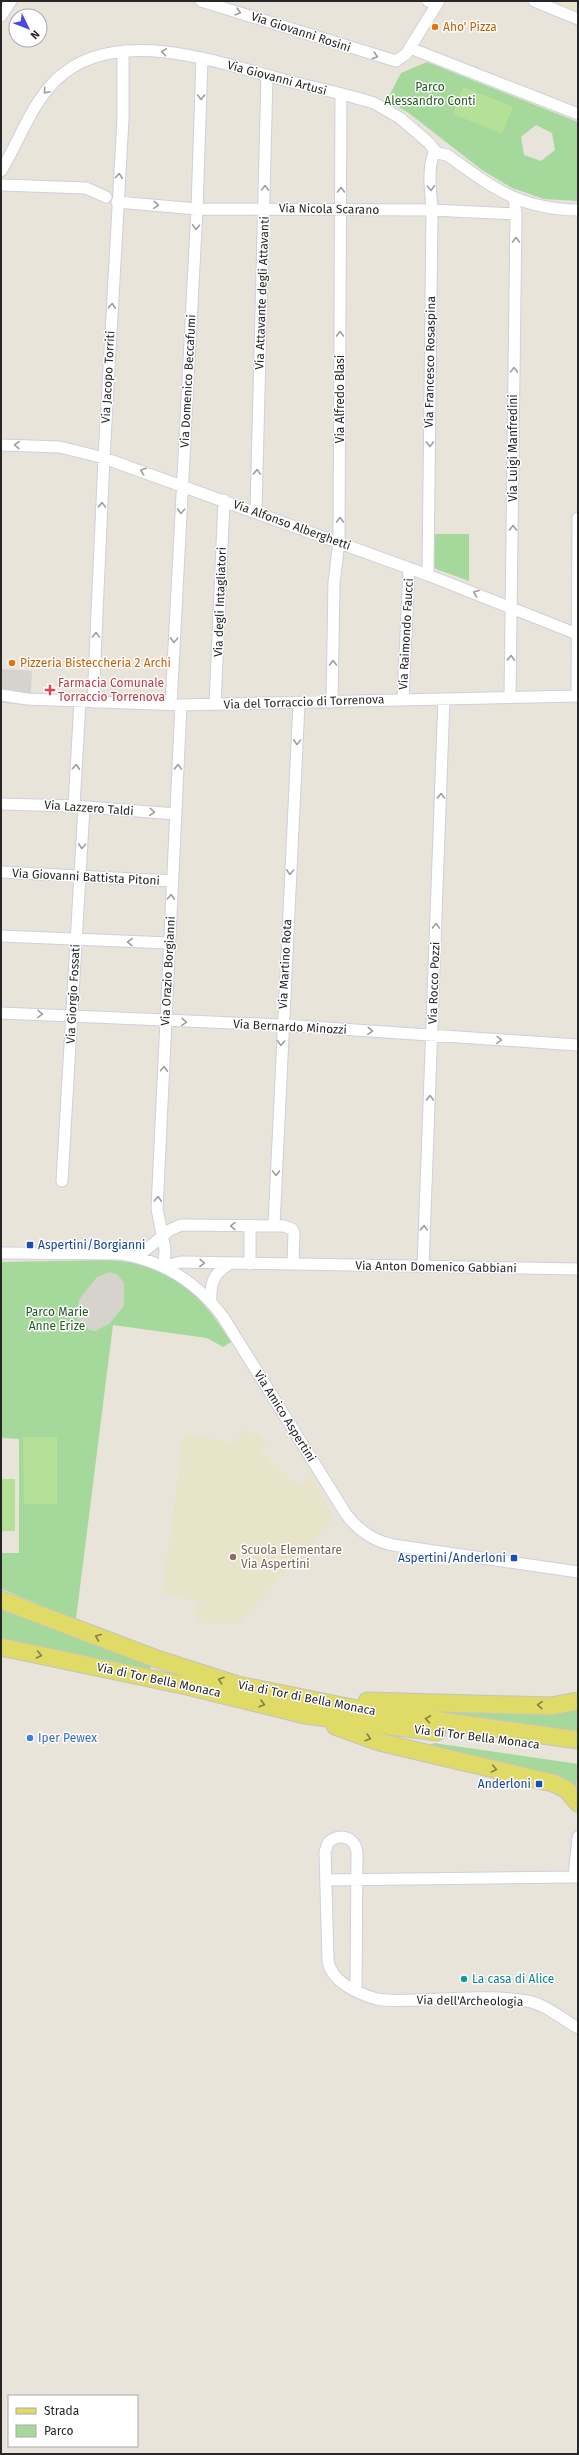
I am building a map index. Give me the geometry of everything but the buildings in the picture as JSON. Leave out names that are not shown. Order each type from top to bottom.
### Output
[{"type":"main road","name":"Via di Tor di Bella Monaca","points":[[1,1600],[154,1658],[302,1707],[578,1740]]},
{"type":"main road","name":"Via di Tor Bella Monaca","points":[[1,1647],[187,1686],[302,1707],[578,1751]]},
{"type":"main road","points":[[302,1707],[551,1706],[578,1701]]},
{"type":"main road","points":[[302,1707],[379,1742],[552,1783],[566,1789],[578,1803]]},
{"type":"street","points":[[1,16],[11,1]]},
{"type":"street","name":"Via Giovanni Rosini","points":[[201,1],[390,60],[402,58],[410,48]]},
{"type":"street","points":[[534,1],[578,19]]},
{"type":"street","points":[[435,2],[410,48],[578,114]]},
{"type":"street","name":"Via Giovanni Artusi","points":[[1,171],[28,117],[57,78],[73,66],[87,59],[123,51],[159,51],[202,58],[374,103],[390,111],[429,143],[437,153],[447,156],[514,198],[548,209],[578,210]]},
{"type":"street","name":"Via Jacopo Torriti","points":[[93,702],[117,202],[123,119],[123,51]]},
{"type":"street","name":"Via Domenico Beccafumi","points":[[176,705],[182,484],[197,209],[202,58]]},
{"type":"street","name":"Via Attavante degli Attavanti","points":[[256,511],[267,75]]},
{"type":"street","name":"Via Alfredo Blasi","points":[[332,702],[334,582],[339,542],[341,94]]},
{"type":"street","name":"Via Francesco Rosaspina","points":[[428,575],[432,210],[430,165],[434,153],[437,153]]},
{"type":"street","points":[[1,185],[86,188],[106,197]]},
{"type":"street","name":"Via Luigi Manfredini","points":[[510,697],[516,214],[514,198]]},
{"type":"street","name":"Via Nicola Scarano","points":[[117,202],[197,209],[264,208],[432,210],[516,214]]},
{"type":"street","name":"Via Alfonso Alberghetti","points":[[1,445],[60,447],[104,458],[182,484],[512,606],[577,634]]},
{"type":"street","name":"Via degli Intagliatori","points":[[215,705],[224,500]]},
{"type":"street","points":[[578,518],[578,696]]},
{"type":"street","name":"Via Raimondo Faucci","points":[[403,700],[409,568]]},
{"type":"street","name":"Via del Torraccio di Torrenova","points":[[1,696],[93,702],[215,705],[578,696]]},
{"type":"street","name":"Via Rocco Pozzi","points":[[423,1267],[444,699]]},
{"type":"street","name":"Via Giorgio Fossati","points":[[62,1181],[73,1015],[80,876],[80,701]]},
{"type":"street","name":"Via Martino Rota","points":[[274,1225],[282,1025],[299,703]]},
{"type":"street","name":"Via Orazio Borgianni","points":[[164,1266],[162,1237],[157,1209],[176,814],[176,705]]},
{"type":"street","name":"Via Lazzero Taldi","points":[[1,804],[79,806],[176,814]]},
{"type":"street","name":"Via Giovanni Battista Pitoni","points":[[1,872],[172,881]]},
{"type":"street","points":[[1,936],[169,943]]},
{"type":"street","name":"Via Bernardo Minozzi","points":[[1,1013],[282,1025],[578,1045]]},
{"type":"street","points":[[137,1256],[181,1224],[250,1226],[274,1225],[288,1227],[293,1231],[293,1264]]},
{"type":"street","points":[[250,1226],[250,1264]]},
{"type":"street","name":"Via Amico Aspertini","points":[[1,1253],[110,1252],[137,1256],[164,1266],[189,1281],[211,1302],[343,1509],[365,1534],[393,1546],[578,1572]]},
{"type":"street","name":"Via Anton Domenico Gabbiani","points":[[164,1266],[176,1262],[578,1269]]},
{"type":"street","points":[[211,1302],[213,1279],[218,1272],[230,1264]]},
{"type":"street","name":"Via dell'Archeologia","points":[[356,1991],[358,1879],[356,1847],[350,1839],[341,1837],[332,1839],[326,1846],[328,1966],[336,1978],[356,1991],[377,1999],[526,2001],[542,2007],[578,2028]]},
{"type":"street","points":[[326,1880],[576,1877],[578,1838]]},
{"type":"shaded area","points":[[534,1],[578,1],[578,19]]},
{"type":"shaded area","points":[[1,669],[32,671],[30,705],[1,703]]},
{"type":"shaded area","points":[[110,1272],[118,1275],[124,1283],[124,1306],[109,1324],[95,1331],[89,1330],[78,1319],[77,1309],[80,1298],[97,1277]]},
{"type":"shaded area","name":"Scuola Elementare Via Aspertini","points":[[246,1429],[253,1436],[257,1432],[267,1442],[259,1450],[299,1487],[309,1475],[329,1507],[331,1521],[238,1625],[199,1622],[193,1611],[201,1602],[162,1593],[184,1433],[232,1443]]},
{"type":"green space","name":"Parco Alessandro Conti","points":[[427,62],[578,122],[578,201],[544,199],[512,188],[482,170],[410,114],[389,101],[388,98],[401,73]],"holes":[[[536,125],[552,133],[555,150],[541,161],[524,155],[521,137]]]},
{"type":"green space","points":[[463,87],[513,107],[502,134],[453,114]]},
{"type":"green space","points":[[433,534],[469,534],[469,581],[436,569],[433,563]]},
{"type":"green space","name":"Parco Marie Anne Erize","points":[[109,1260],[151,1265],[164,1270],[184,1284],[202,1302],[231,1342],[223,1347],[207,1338],[113,1325],[76,1619],[1,1589],[1,1553],[19,1553],[19,1439],[1,1438],[1,1262]]},
{"type":"green space","points":[[23,1437],[57,1437],[57,1504],[24,1504]]},
{"type":"green space","points":[[1,1479],[15,1479],[15,1531],[1,1531]]},
{"type":"green space","points":[[1,1608],[151,1665],[150,1672],[1,1638]]},
{"type":"green space","points":[[578,1709],[578,1733],[435,1712],[436,1711]]},
{"type":"green space","points":[[434,1743],[578,1764],[576,1790],[430,1745]]},
{"type":"place","name":"Aho' Pizza","points":[[435,27]]},
{"type":"place","name":"Pizzeria Bisteccheria 2 Archi","points":[[12,663]]},
{"type":"place","name":"Farmacia Comunale Torraccio Torrenova","points":[[50,690]]},
{"type":"place","name":"Aspertini/Borgianni","points":[[30,1245]]},
{"type":"place","name":"Scuola Elementare Via Aspertini","points":[[233,1557]]},
{"type":"place","name":"Aspertini/Anderloni","points":[[514,1558]]},
{"type":"place","name":"Iper Pewex","points":[[30,1738]]},
{"type":"place","name":"Anderloni","points":[[539,1784]]},
{"type":"place","name":"La casa di Alice","points":[[464,1979]]}]
